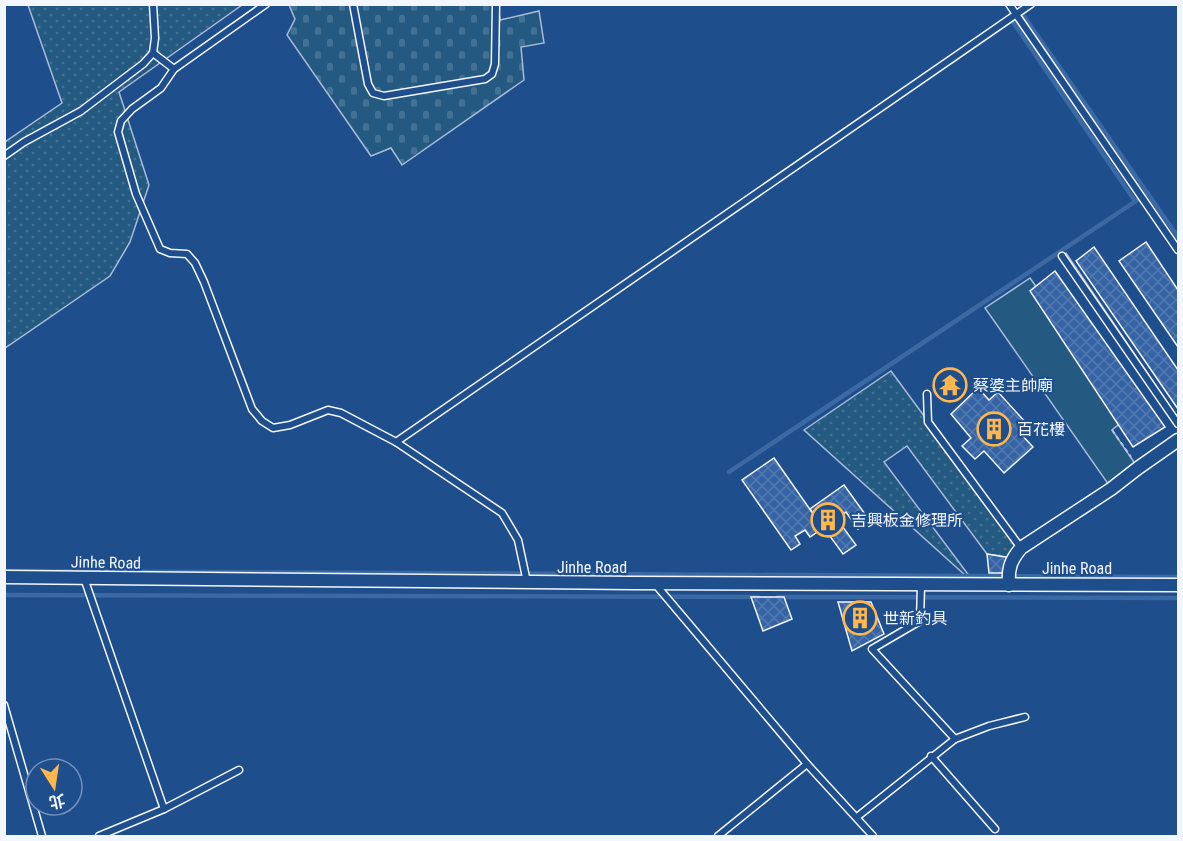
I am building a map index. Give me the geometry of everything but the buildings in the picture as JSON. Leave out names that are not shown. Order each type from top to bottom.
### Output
[{"type":"street","points":[[1009,585],[1008,570],[1012,558],[1021,548],[1112,489],[1179,440]]},
{"type":"street","name":"Jinhe Road","points":[[4,578],[655,584],[1179,585]]},
{"type":"lane","points":[[4,156],[24,142],[81,111],[143,64],[153,53],[155,38],[153,4]]},
{"type":"lane","points":[[266,4],[174,69],[161,88],[132,109],[121,121],[118,132],[136,195],[160,249],[170,253],[187,254],[195,263],[252,409],[262,421],[273,428],[290,425],[328,410],[341,412],[396,442],[502,513],[518,540],[527,583]]},
{"type":"lane","points":[[353,4],[368,84],[373,93],[384,96],[485,79],[492,74],[495,64],[496,4]]},
{"type":"lane","points":[[1009,4],[1179,250]]},
{"type":"lane","points":[[396,442],[1031,4]]},
{"type":"lane","points":[[153,53],[174,69]]},
{"type":"lane","points":[[1062,256],[1179,424]]},
{"type":"lane","points":[[927,393],[928,422],[1021,548]]},
{"type":"lane","points":[[84,578],[164,809]]},
{"type":"lane","points":[[655,584],[807,764],[873,837]]},
{"type":"lane","points":[[921,585],[920,621],[872,650],[954,739]]},
{"type":"lane","points":[[4,705],[42,837]]},
{"type":"lane","points":[[857,817],[954,739],[989,726],[1025,717]]},
{"type":"lane","points":[[931,756],[995,829]]},
{"type":"lane","points":[[717,837],[807,764]]},
{"type":"lane","points":[[99,837],[164,809],[239,770]]},
{"type":"path","points":[[1112,430],[1138,468]]},
{"type":"green space","points":[[498,4],[500,20],[539,11],[544,43],[521,47],[524,80],[402,165],[391,148],[371,156],[287,35],[295,19],[289,5]]},
{"type":"green space","points":[[28,5],[242,5],[119,92],[149,185],[130,242],[110,276],[5,348],[5,142],[62,103]]},
{"type":"green space","points":[[1030,278],[1128,417],[1112,430],[1138,468],[1111,488],[985,308]]},
{"type":"green space","points":[[891,371],[1021,548],[1012,558],[987,554],[907,446],[884,462],[976,585],[804,430]]},
{"type":"shaded area","points":[[1066,253],[1178,418],[1178,428],[1060,258]]},
{"type":"waterway","points":[[1021,12],[1178,237]]},
{"type":"waterway","points":[[1011,19],[1135,201]]},
{"type":"waterway","points":[[729,472],[1148,193]]},
{"type":"waterway","points":[[4,571],[1178,577]]},
{"type":"waterway","points":[[4,595],[758,597]]},
{"type":"waterway","points":[[778,597],[1178,598]]},
{"type":"place","name":"蔡婆主帥廟","points":[[950,385]]},
{"type":"place","name":"百花樓","points":[[994,429]]},
{"type":"place","name":"吉興板金修理所","points":[[828,520]]},
{"type":"place","name":"世新釣具","points":[[860,618]]}]
